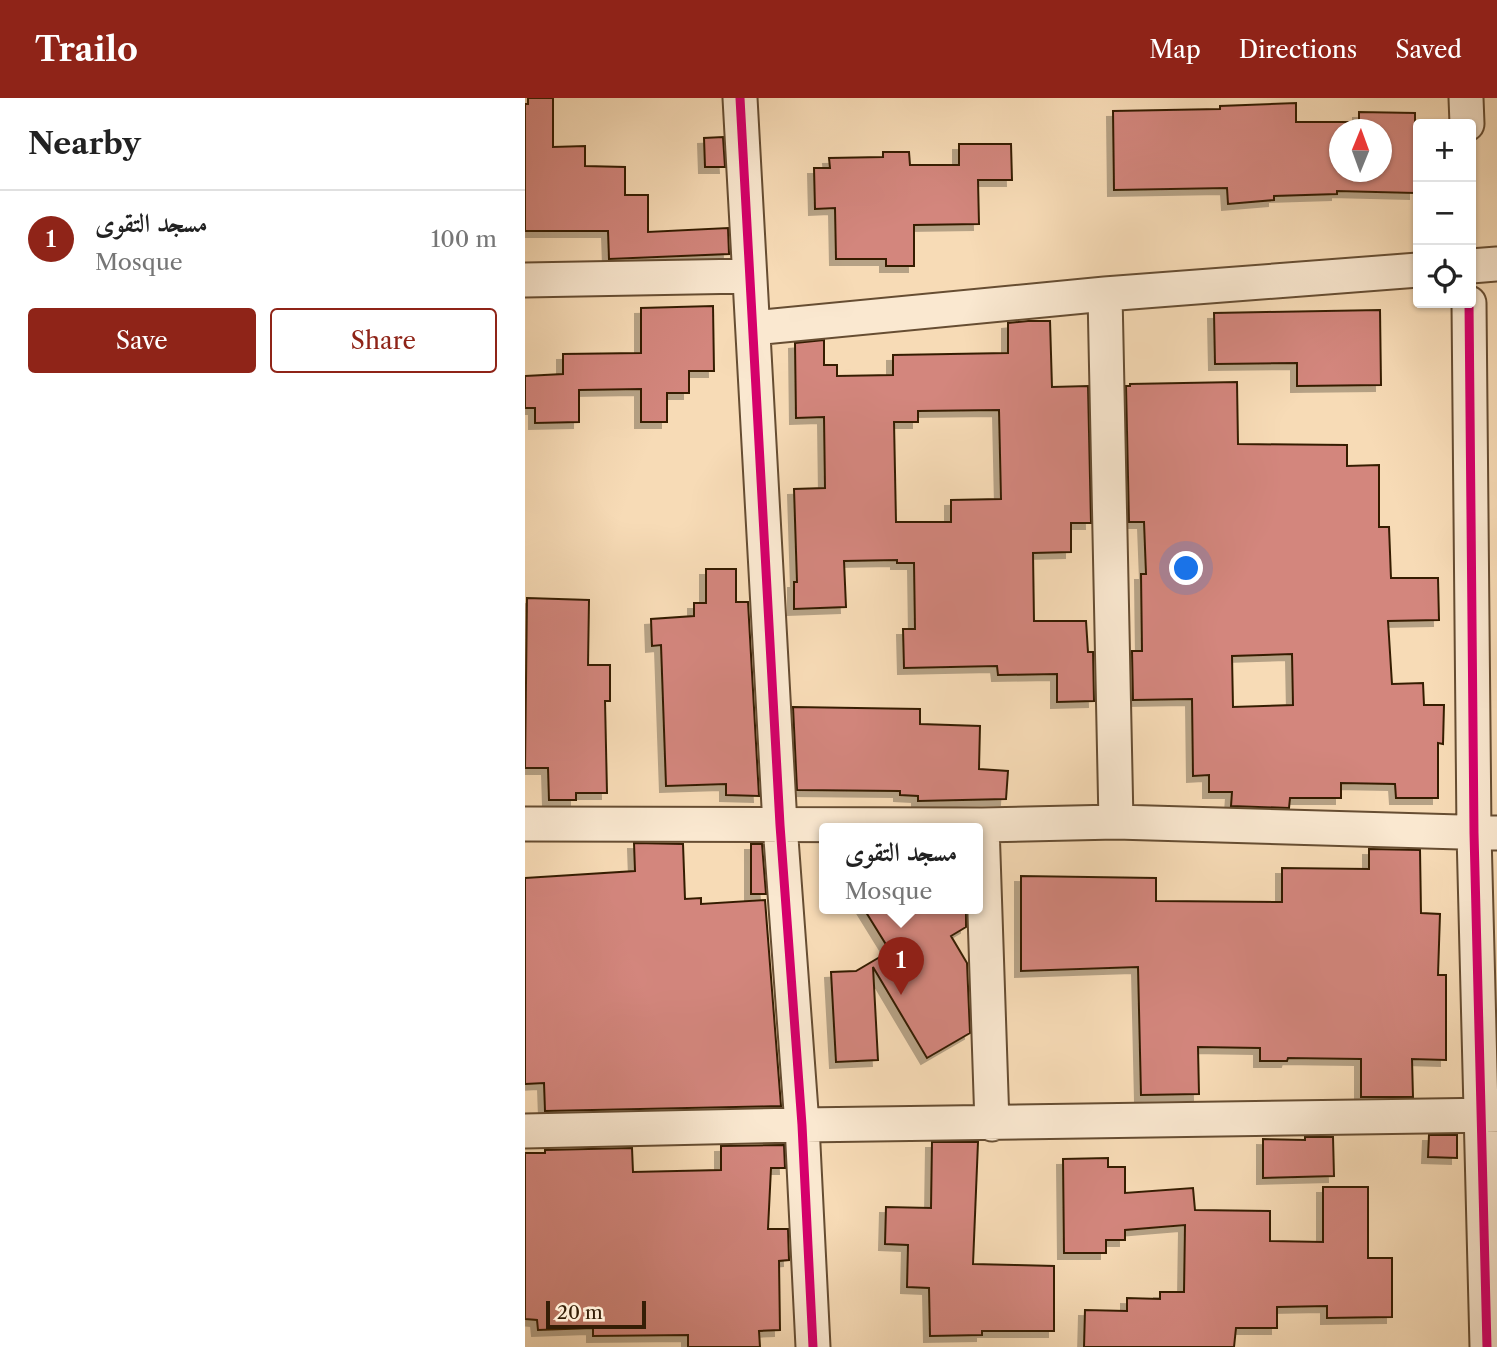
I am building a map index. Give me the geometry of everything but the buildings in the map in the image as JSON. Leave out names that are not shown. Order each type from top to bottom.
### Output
[{"type":"street","points":[[740,98],[780,825],[802,1125],[813,1347]]},
{"type":"street","points":[[1466,98],[1467,119]]},
{"type":"street","points":[[1476,266],[1497,264]]},
{"type":"street","points":[[753,328],[1105,294],[1413,270]]},
{"type":"street","points":[[525,280],[748,275]]},
{"type":"street","points":[[1105,294],[1116,822]]},
{"type":"street","points":[[1469,308],[1485,833],[1489,1115],[1487,1347]]},
{"type":"street","points":[[983,825],[1116,822],[1485,833]]},
{"type":"street","points":[[525,824],[819,825]]},
{"type":"street","points":[[983,855],[992,1124]]},
{"type":"street","points":[[525,1131],[1489,1115]]},
{"type":"cycle path","points":[[740,98],[780,825],[802,1125],[813,1347]]},
{"type":"cycle path","points":[[1469,308],[1474,833],[1487,1347]]},
{"type":"place","name":"مسجد التقوى","points":[[901,995]]}]
